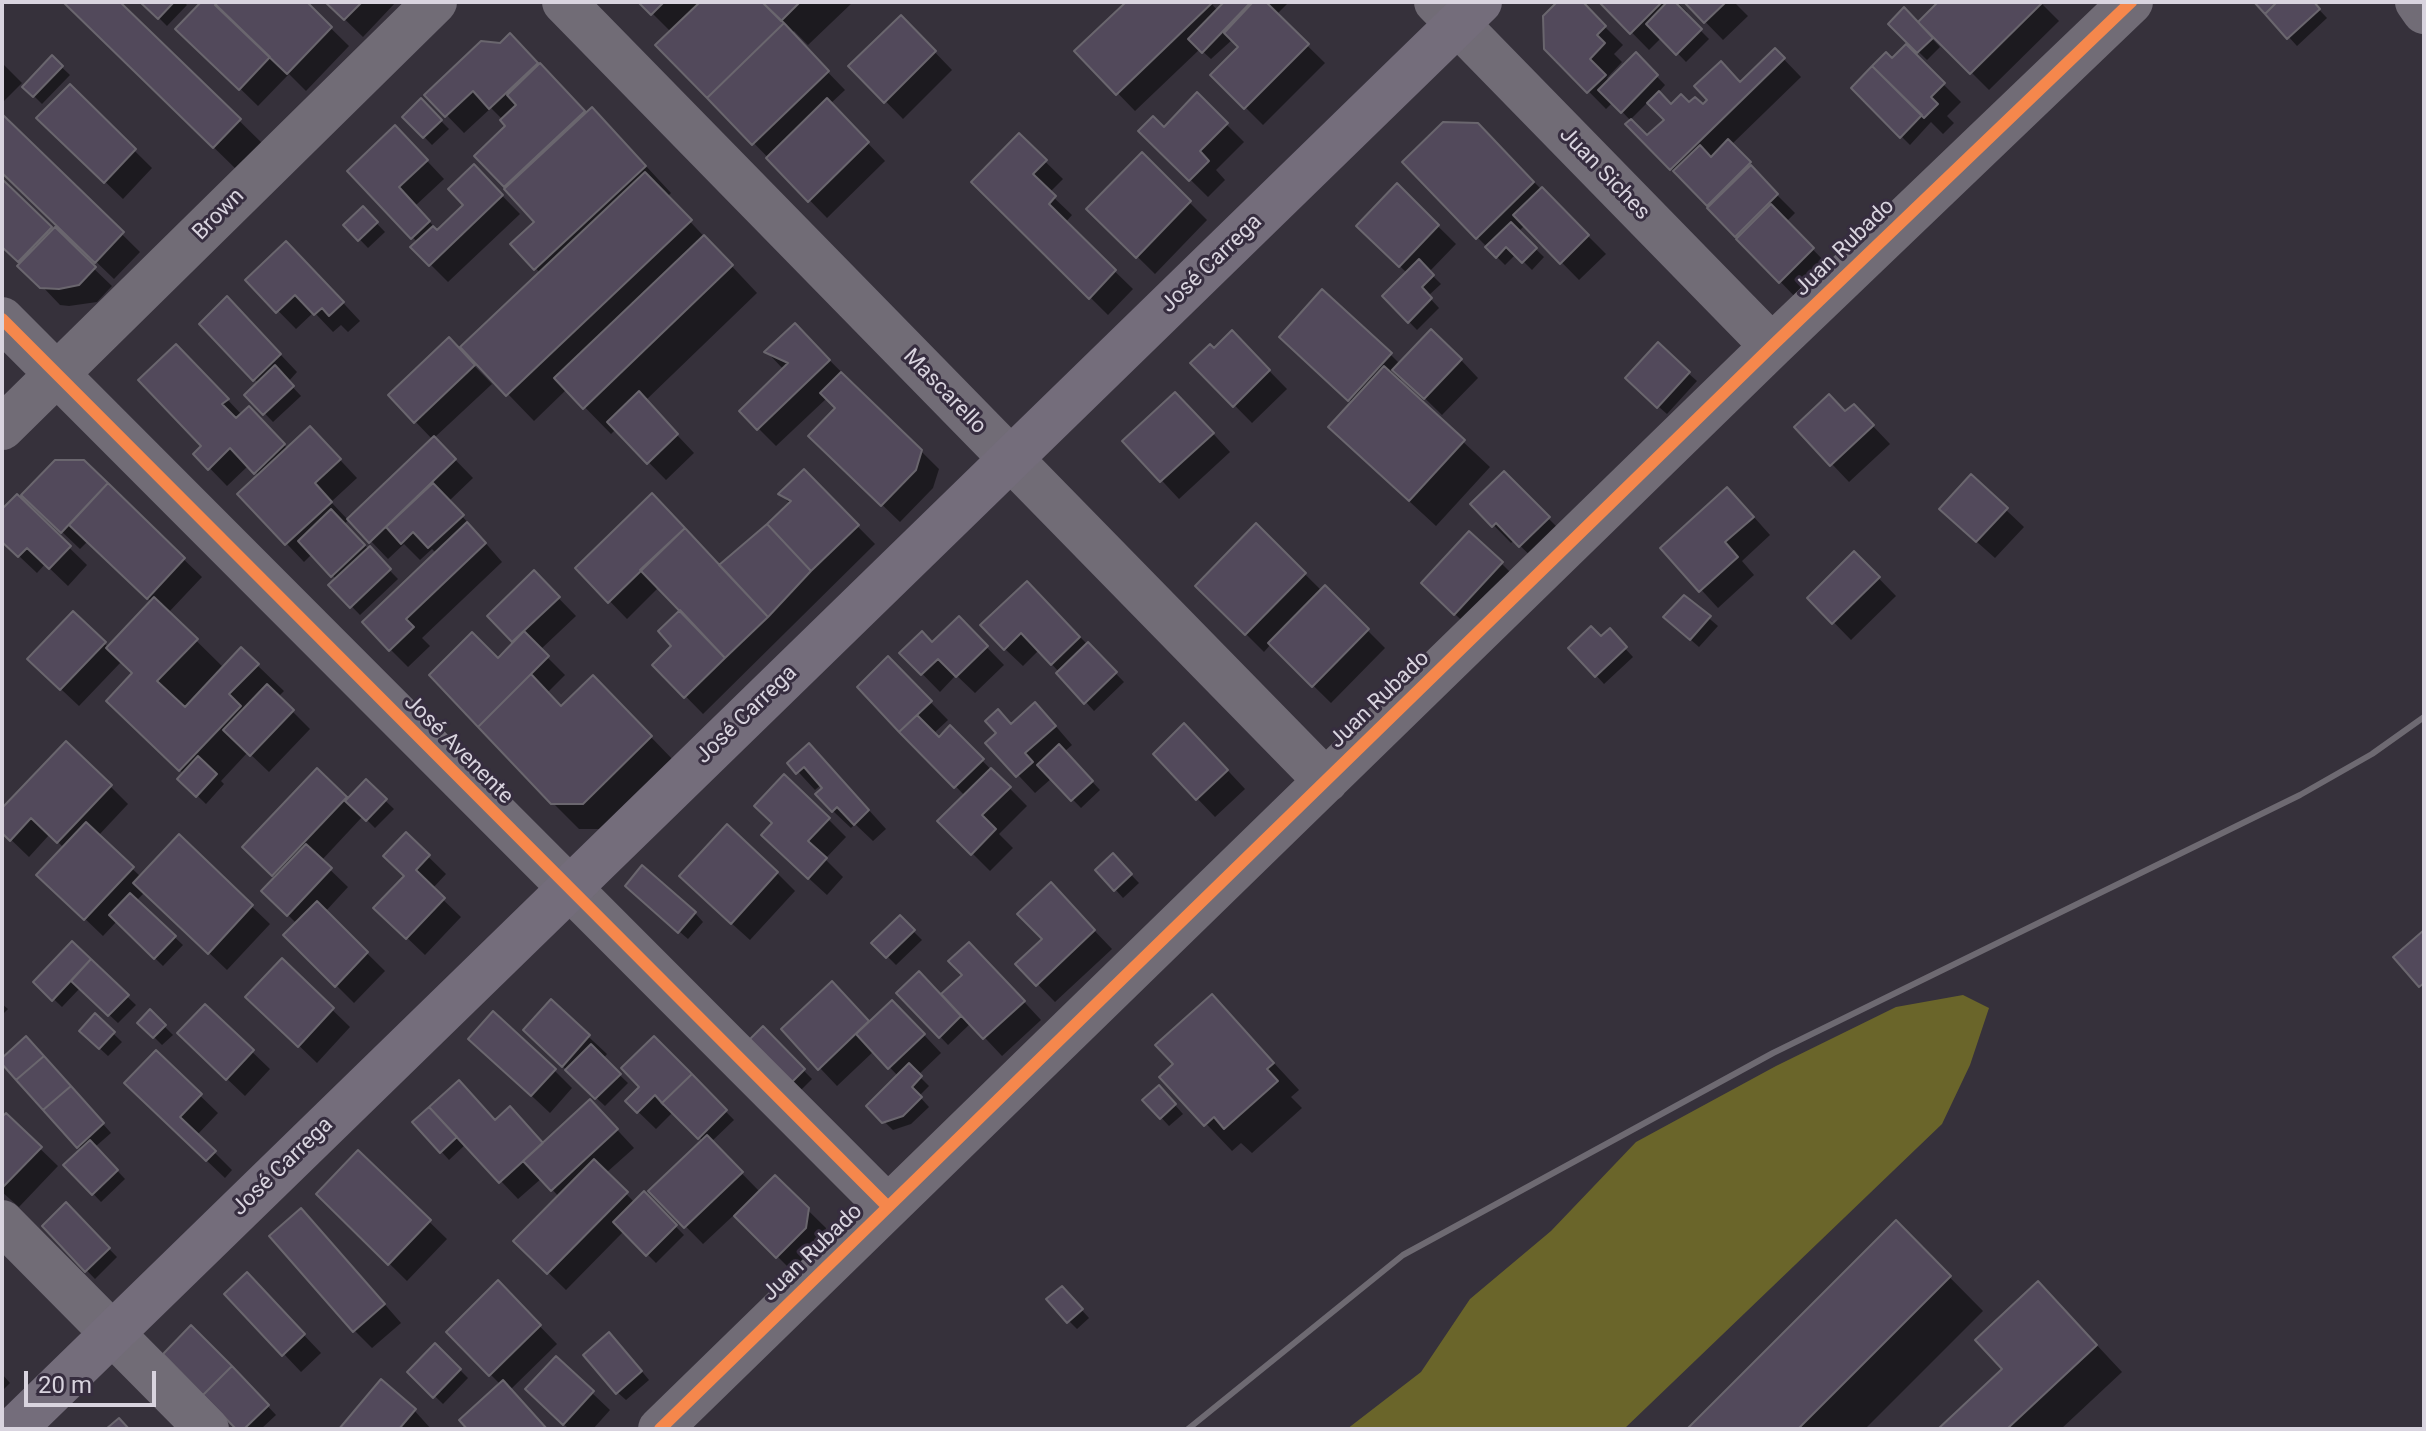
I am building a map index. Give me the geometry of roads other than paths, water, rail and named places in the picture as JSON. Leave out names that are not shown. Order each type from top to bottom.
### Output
[{"type":"main road","name":"José Carrega","points":[[14,1429],[1010,460],[1458,9]]},
{"type":"street","name":"Brown","points":[[2,428],[435,2]]},
{"type":"street","name":"Mascarello","points":[[564,2],[1326,781]]},
{"type":"street","name":"Juan Rubado","points":[[660,1429],[1772,346],[2131,2]]},
{"type":"street","points":[[2417,2],[2424,12]]},
{"type":"street","name":"Juan Siches","points":[[1458,9],[1772,346]]},
{"type":"street","name":"José Avenente","points":[[2,319],[888,1207]]},
{"type":"street","points":[[2,1222],[207,1429]]},
{"type":"railway","points":[[1188,1429],[1403,1255],[1773,1053],[2300,795],[2372,754],[2424,717]]}]
